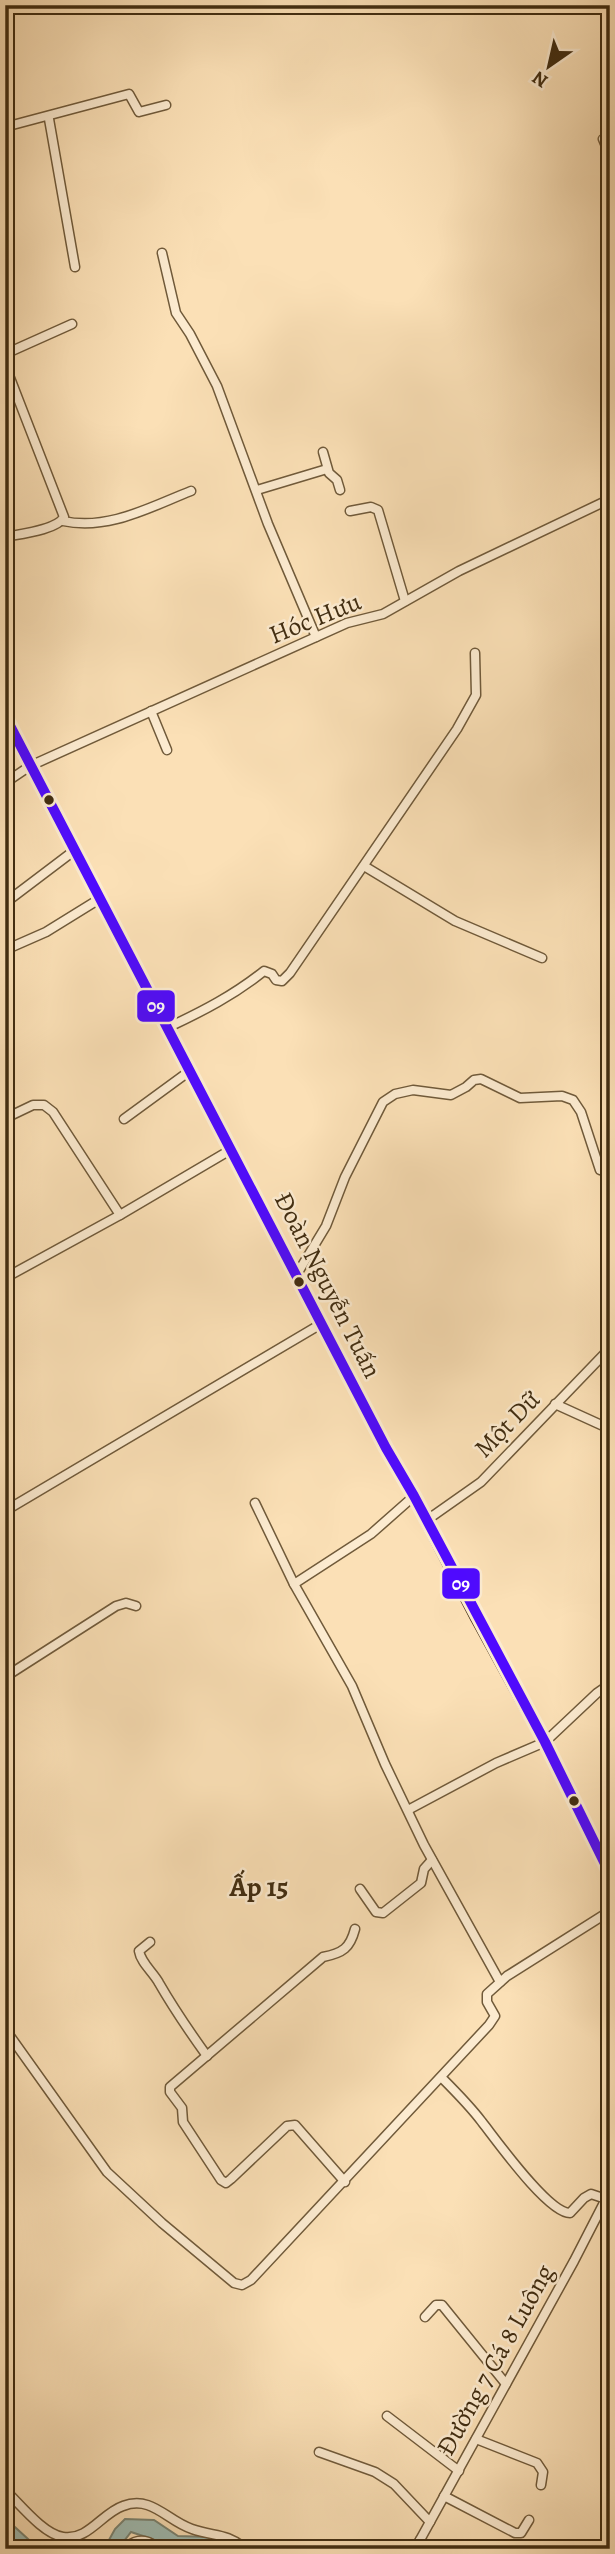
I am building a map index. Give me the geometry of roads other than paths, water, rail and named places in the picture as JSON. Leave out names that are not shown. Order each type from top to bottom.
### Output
[{"type":"main road","name":"Đoàn Nguyễn Tuấn","points":[[5,716],[386,1448],[545,1742],[610,1875]]},
{"type":"street","points":[[5,127],[129,94],[139,112],[166,105]]},
{"type":"street","points":[[49,118],[75,267]]},
{"type":"street","points":[[603,139],[610,156]]},
{"type":"street","points":[[162,253],[176,313],[217,386],[268,524],[316,637]]},
{"type":"street","points":[[5,354],[72,324]]},
{"type":"street","points":[[5,365],[64,513],[63,521]]},
{"type":"street","points":[[323,452],[327,469],[337,480],[340,490]]},
{"type":"street","points":[[257,490],[327,469]]},
{"type":"street","points":[[5,537],[54,526],[63,521],[99,523],[119,519],[191,491]]},
{"type":"street","name":"Hóc Hưu","points":[[5,783],[30,766],[347,623],[383,614],[459,571],[610,499]]},
{"type":"street","points":[[350,511],[370,507],[378,510],[405,601]]},
{"type":"street","points":[[169,1027],[208,1009],[264,971],[282,981],[422,782],[476,695],[475,653]]},
{"type":"street","points":[[151,711],[167,750]]},
{"type":"street","points":[[5,903],[75,850]]},
{"type":"street","points":[[364,866],[455,921],[542,958]]},
{"type":"street","points":[[5,950],[46,932],[101,898]]},
{"type":"street","points":[[124,1119],[191,1070]]},
{"type":"street","points":[[296,1274],[326,1226],[345,1177],[383,1102],[404,1091],[425,1090],[451,1095],[474,1080],[481,1079],[520,1098],[562,1096],[573,1100],[581,1112],[600,1170],[610,1174]]},
{"type":"street","points":[[10,1116],[33,1105],[44,1105],[53,1112],[120,1215]]},
{"type":"street","points":[[5,1278],[232,1149]]},
{"type":"street","points":[[5,1511],[321,1324]]},
{"type":"street","name":"Một Dữ","points":[[427,1520],[481,1482],[610,1348]]},
{"type":"street","points":[[555,1404],[610,1429]]},
{"type":"street","points":[[294,1584],[371,1534],[414,1496]]},
{"type":"street","points":[[255,1503],[294,1584],[352,1686],[385,1764],[432,1860],[500,1982]]},
{"type":"street","points":[[5,1677],[116,1606],[135,1606]]},
{"type":"street","points":[[408,1810],[496,1763],[545,1742],[610,1684]]},
{"type":"street","points":[[360,1889],[376,1912],[383,1913],[421,1884],[424,1869],[432,1860]]},
{"type":"street","points":[[5,2029],[107,2172],[162,2223],[234,2283],[242,2285],[251,2280],[345,2182],[442,2078],[495,2016],[487,2001],[487,1994],[500,1982],[610,1910]]},
{"type":"street","points":[[345,2182],[295,2125],[287,2126],[226,2183],[221,2180],[183,2122],[182,2108],[170,2087],[323,1957],[346,1949],[355,1929]]},
{"type":"street","points":[[150,1942],[139,1951],[141,1957],[208,2056]]},
{"type":"street","points":[[442,2078],[482,2121],[521,2173],[561,2211],[570,2213],[583,2198],[591,2194],[608,2195]]},
{"type":"street","name":"Đường 7 Cá 8 Luông","points":[[415,2549],[608,2195]]},
{"type":"street","points":[[425,2317],[436,2305],[442,2305],[506,2384]]},
{"type":"street","points":[[387,2416],[459,2470]]},
{"type":"street","points":[[476,2440],[537,2463],[543,2472],[541,2485]]},
{"type":"street","points":[[319,2452],[375,2472],[394,2484],[430,2522]]},
{"type":"street","points":[[610,2482],[606,2487],[610,2496]]},
{"type":"street","points":[[5,2490],[50,2532],[61,2537],[72,2538],[83,2534],[121,2507],[134,2503],[158,2508],[190,2529],[232,2537],[246,2549]]},
{"type":"street","points":[[444,2496],[514,2533],[521,2533],[529,2520]]},
{"type":"street","points":[[125,2549],[139,2540],[149,2542],[158,2549]]},
{"type":"street","points":[[420,2540],[430,2549]]},
{"type":"street","points":[[5,2541],[12,2549]]},
{"type":"water","points":[[5,2518],[39,2549],[20,2549],[5,2533]]},
{"type":"water","points":[[125,2519],[154,2520],[178,2536],[210,2537],[226,2542],[235,2549],[169,2549],[152,2539],[131,2532],[118,2549],[104,2549],[115,2529]]},
{"type":"district","name":"Ấp 15","points":[[259,1887]]}]
